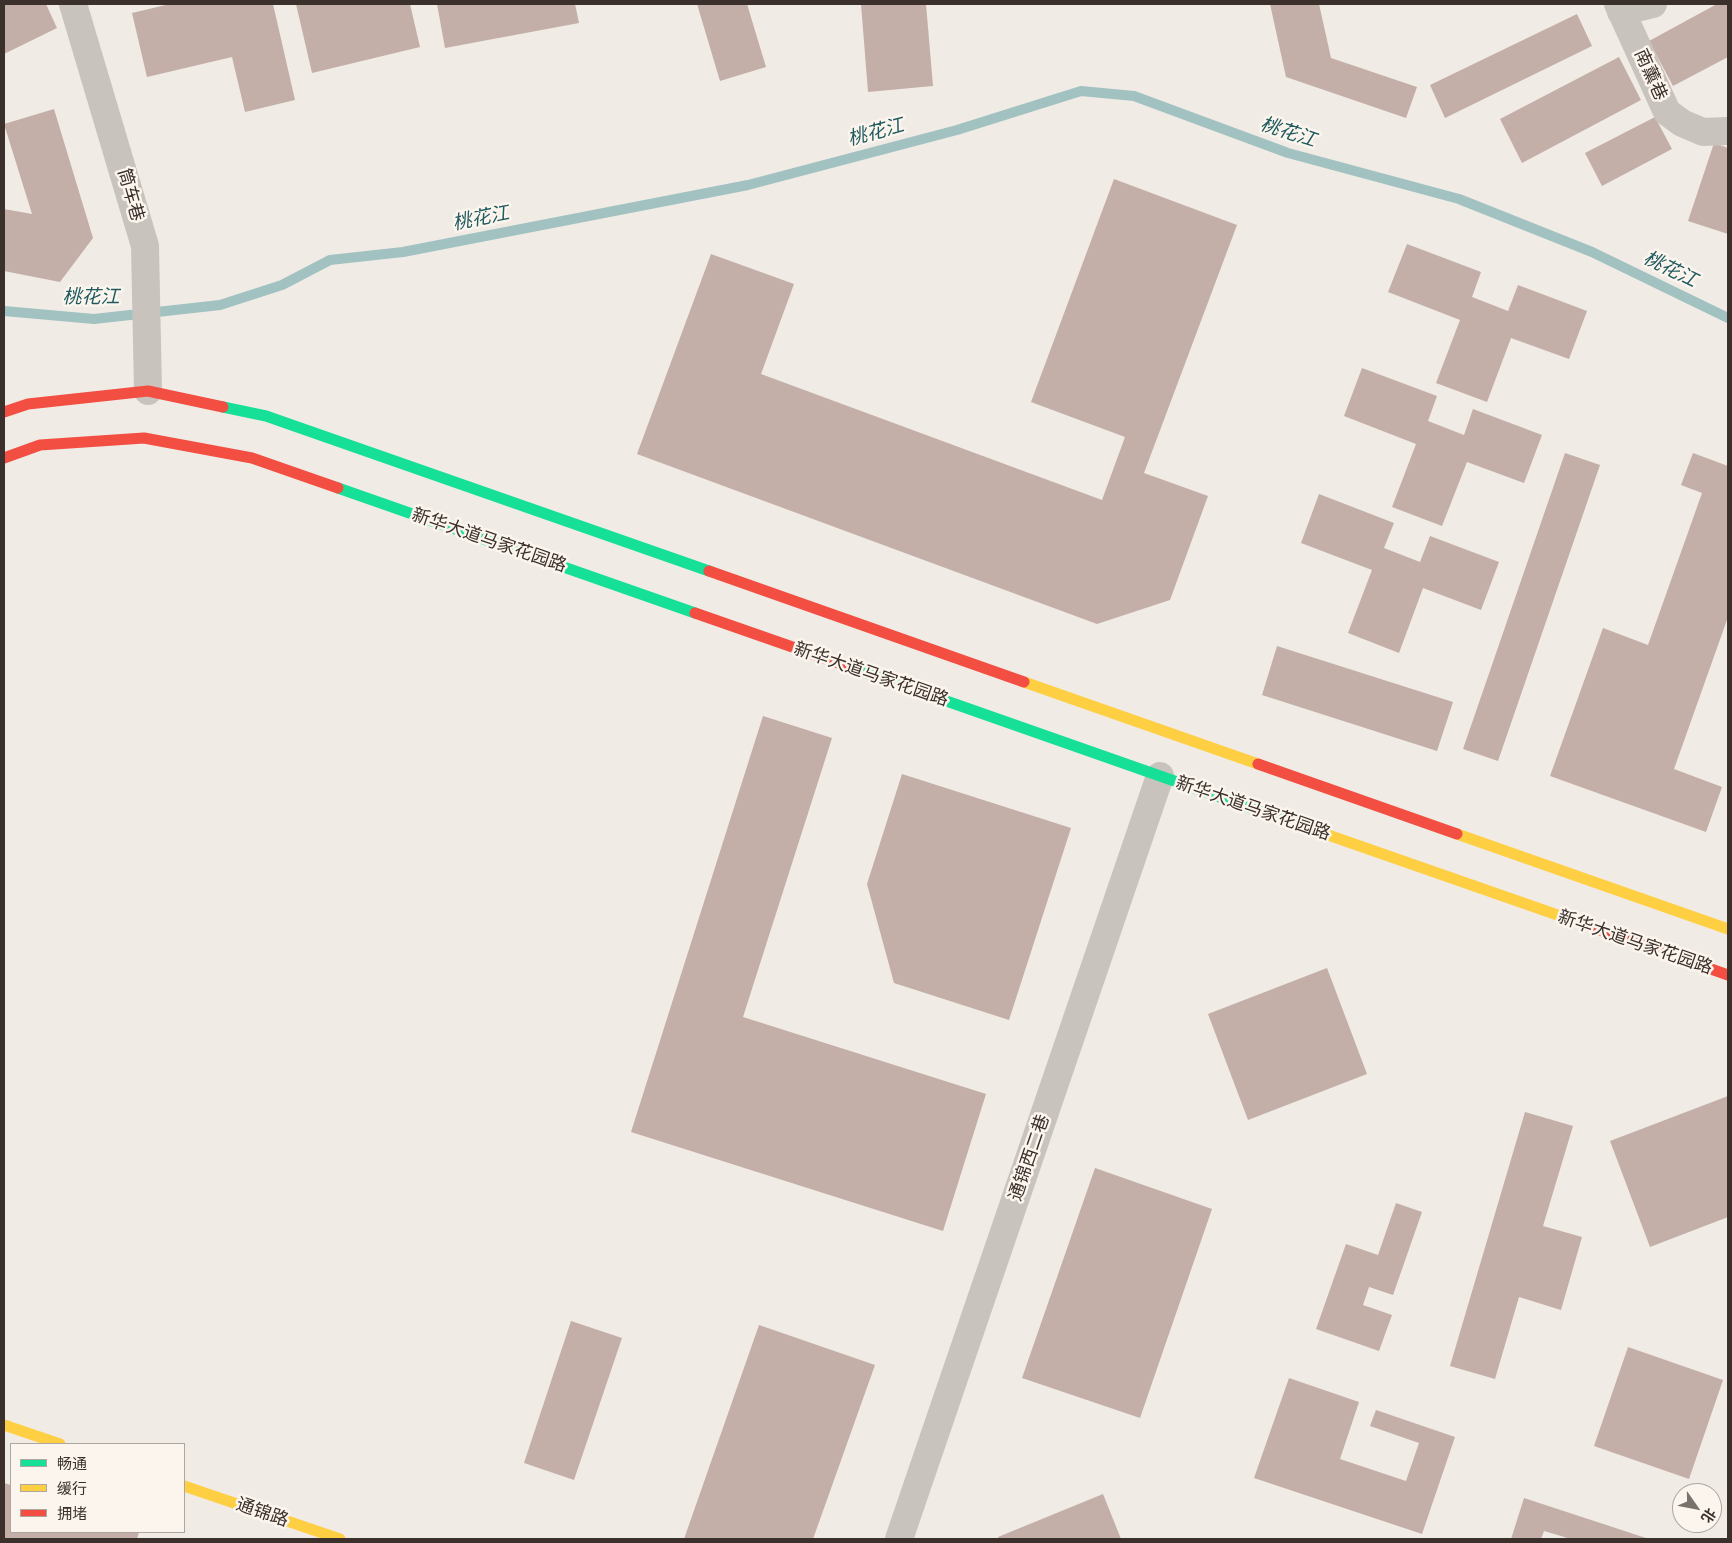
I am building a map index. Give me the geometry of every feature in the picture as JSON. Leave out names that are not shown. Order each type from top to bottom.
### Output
[{"type":"main road","points":[[4,412],[28,404],[148,392],[266,416],[1728,929]]},
{"type":"main road","name":"新华大道马家花园路","points":[[4,458],[40,445],[144,438],[252,458],[1728,975]]},
{"type":"main road","points":[[4,1425],[57,1443]]},
{"type":"main road","name":"通锦路","points":[[185,1486],[340,1539]]},
{"type":"street","name":"筒车巷","points":[[73,4],[145,246],[148,392]]},
{"type":"street","points":[[1619,8],[1653,4]]},
{"type":"street","name":"南薰巷","points":[[1619,8],[1666,112],[1682,123],[1703,132],[1728,131]]},
{"type":"street","name":"通锦西二巷","points":[[899,1539],[1160,776]]},
{"type":"building","points":[[4,4],[46,4],[57,28],[4,54]]},
{"type":"building","points":[[170,4],[273,4],[295,100],[245,112],[232,57],[147,77],[132,13]]},
{"type":"building","points":[[296,4],[410,4],[420,47],[312,73]]},
{"type":"building","points":[[437,4],[575,4],[579,23],[445,48]]},
{"type":"building","points":[[697,4],[747,4],[766,67],[720,81]]},
{"type":"building","points":[[861,4],[926,4],[933,86],[868,92]]},
{"type":"building","points":[[1270,4],[1319,4],[1331,58],[1417,87],[1406,118],[1286,77]]},
{"type":"building","points":[[1717,4],[1728,4],[1728,57],[1673,86],[1649,41]]},
{"type":"building","points":[[1577,14],[1592,46],[1445,118],[1430,85]]},
{"type":"building","points":[[1619,57],[1641,100],[1522,163],[1500,119]]},
{"type":"building","points":[[54,109],[93,238],[60,282],[4,271],[4,209],[32,214],[4,124]]},
{"type":"building","points":[[1655,117],[1672,149],[1602,186],[1585,153]]},
{"type":"building","points":[[1714,143],[1728,148],[1728,234],[1688,221]]},
{"type":"building","points":[[1114,179],[1237,225],[1144,473],[1208,496],[1170,600],[1097,624],[637,454],[711,254],[794,284],[761,374],[1102,500],[1125,437],[1031,402]]},
{"type":"building","points":[[1407,244],[1481,272],[1472,297],[1508,311],[1518,285],[1587,311],[1569,359],[1511,338],[1487,402],[1436,383],[1460,320],[1388,292]]},
{"type":"building","points":[[1362,368],[1437,396],[1428,421],[1464,435],[1473,409],[1542,435],[1524,483],[1467,462],[1442,526],[1392,507],[1416,444],[1344,416]]},
{"type":"building","points":[[1565,453],[1600,465],[1498,761],[1463,749]]},
{"type":"building","points":[[1693,453],[1728,466],[1728,617],[1674,769],[1722,787],[1706,832],[1550,776],[1603,628],[1648,645],[1702,493],[1681,485]]},
{"type":"building","points":[[1319,494],[1394,523],[1384,548],[1420,562],[1430,536],[1499,562],[1481,610],[1423,588],[1399,653],[1348,633],[1372,570],[1301,543]]},
{"type":"building","points":[[1277,646],[1453,702],[1437,751],[1262,695]]},
{"type":"building","points":[[763,716],[832,738],[743,1017],[986,1094],[943,1231],[631,1132]]},
{"type":"building","points":[[902,774],[1071,828],[1009,1020],[894,983],[867,884]]},
{"type":"building","points":[[1327,968],[1367,1074],[1248,1120],[1208,1014]]},
{"type":"building","points":[[1728,1096],[1728,1217],[1650,1247],[1610,1141]]},
{"type":"building","points":[[1525,1112],[1573,1126],[1543,1226],[1582,1237],[1561,1310],[1519,1297],[1495,1379],[1450,1366]]},
{"type":"building","points":[[1095,1168],[1212,1209],[1140,1418],[1022,1378]]},
{"type":"building","points":[[1396,1203],[1422,1212],[1393,1295],[1369,1287],[1363,1305],[1392,1315],[1379,1351],[1316,1329],[1346,1244],[1378,1255]]},
{"type":"building","points":[[571,1321],[622,1338],[574,1480],[524,1463]]},
{"type":"building","points":[[759,1325],[875,1365],[813,1539],[684,1539]]},
{"type":"building","points":[[1628,1347],[1723,1380],[1689,1479],[1594,1446]]},
{"type":"building","points":[[1289,1378],[1359,1402],[1340,1459],[1406,1481],[1419,1443],[1370,1426],[1376,1410],[1455,1437],[1422,1534],[1254,1478]]},
{"type":"building","points":[[4,1483],[10,1485],[10,1533],[139,1533],[137,1539],[4,1539]]},
{"type":"building","points":[[1103,1494],[1121,1539],[999,1539],[998,1537]]},
{"type":"building","points":[[1524,1498],[1649,1539],[1571,1539],[1544,1531],[1541,1539],[1511,1539]]},
{"type":"waterway","name":"桃花江","points":[[4,311],[94,319],[220,305],[282,285],[330,260],[403,252],[748,185],[957,130],[1081,91],[1134,96],[1288,153],[1459,199],[1592,252],[1728,318]]},
{"type":"traffic: fast","points":[[223,407],[266,416],[709,571]]},
{"type":"traffic: fast","points":[[338,488],[695,613]]},
{"type":"traffic: fast","points":[[844,665],[1311,829]]},
{"type":"traffic: slow","points":[[1024,682],[1258,764]]},
{"type":"traffic: slow","points":[[1311,829],[1589,926]]},
{"type":"traffic: slow","points":[[1457,834],[1728,929]]},
{"type":"traffic: slow","points":[[4,1425],[57,1443]]},
{"type":"traffic: slow","points":[[185,1486],[340,1539]]},
{"type":"traffic: jam","points":[[4,412],[28,404],[148,391],[223,407]]},
{"type":"traffic: jam","points":[[4,458],[40,445],[144,438],[252,458],[338,488]]},
{"type":"traffic: jam","points":[[709,571],[1024,682]]},
{"type":"traffic: jam","points":[[695,613],[844,665]]},
{"type":"traffic: jam","points":[[1258,764],[1457,834]]},
{"type":"traffic: jam","points":[[1589,926],[1728,975]]}]
